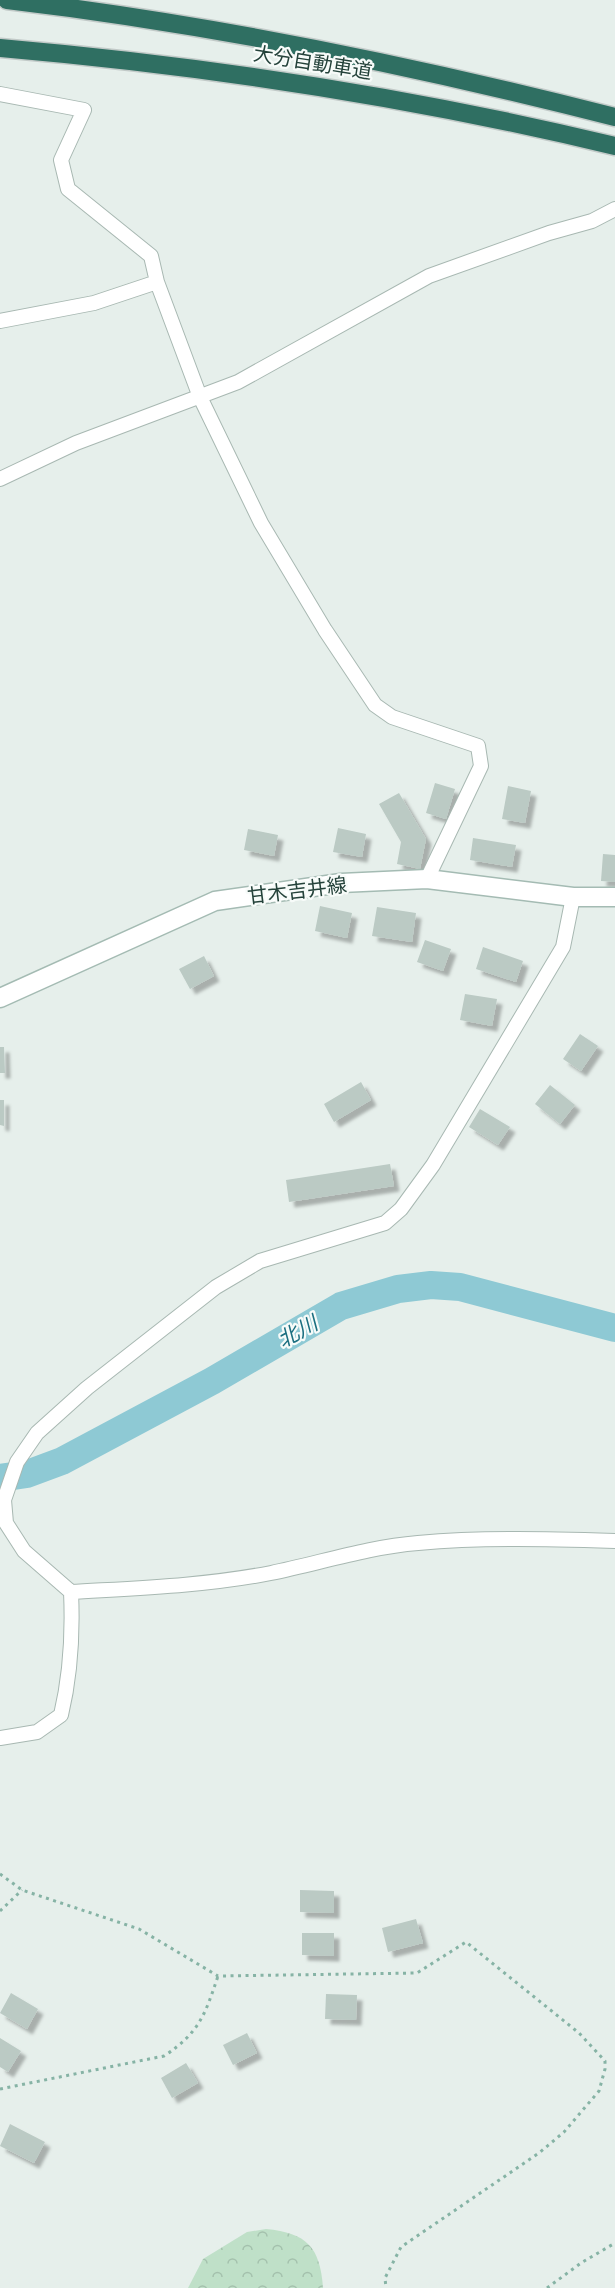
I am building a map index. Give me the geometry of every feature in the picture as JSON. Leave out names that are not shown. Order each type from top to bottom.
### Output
[{"type":"highway","name":"大分自動車道","points":[[7,0],[225,31],[507,89],[615,117]]},
{"type":"highway","name":"大分自動車道","points":[[0,48],[108,57],[252,75],[527,125],[615,146]]},
{"type":"main road","name":"甘木吉井線","points":[[0,998],[215,901],[341,883],[427,879],[573,897],[615,897]]},
{"type":"street","points":[[0,94],[84,110],[61,160],[68,189],[151,256],[157,282],[200,397],[261,524],[375,705],[392,717],[478,746],[481,766],[427,879]]},
{"type":"street","points":[[0,479],[76,443],[238,382],[429,276],[549,233],[592,221],[615,210]]},
{"type":"street","points":[[0,321],[94,303],[157,282]]},
{"type":"street","points":[[0,1738],[37,1732],[61,1715],[70,1675],[73,1635],[70,1592],[24,1551],[6,1523],[4,1500],[17,1462],[37,1433],[87,1388],[216,1287],[260,1261],[385,1223],[401,1209],[433,1165],[563,947],[573,897]]},
{"type":"street","points":[[70,1592],[199,1585],[272,1573],[356,1552],[417,1543],[512,1539],[615,1540]]},
{"type":"path","points":[[0,1875],[22,1890],[140,1929],[218,1976],[417,1972],[466,1941],[579,2033],[605,2061],[599,2091],[564,2132],[539,2153],[401,2247],[385,2278],[386,2288]]},
{"type":"path","points":[[0,1911],[22,1890]]},
{"type":"path","points":[[0,2089],[164,2056],[184,2043],[200,2025],[218,1976]]},
{"type":"path","points":[[547,2288],[581,2263],[615,2243]]},
{"type":"green space","points":[[266,2229],[292,2234],[309,2245],[319,2262],[323,2288],[188,2288],[203,2259],[247,2232]]},
{"type":"building","points":[[435,783],[455,789],[446,819],[426,813]]},
{"type":"building","points":[[508,786],[531,791],[525,823],[502,819]]},
{"type":"building","points":[[399,793],[426,839],[420,869],[397,864],[401,842],[379,804]]},
{"type":"building","points":[[338,828],[366,834],[362,857],[333,852]]},
{"type":"building","points":[[248,829],[278,835],[274,856],[244,850]]},
{"type":"building","points":[[473,838],[516,845],[512,867],[470,860]]},
{"type":"building","points":[[603,854],[615,855],[615,882],[601,881]]},
{"type":"building","points":[[320,906],[352,913],[347,938],[315,931]]},
{"type":"building","points":[[377,907],[416,913],[412,942],[372,936]]},
{"type":"building","points":[[425,940],[451,949],[443,971],[417,962]]},
{"type":"building","points":[[483,947],[523,961],[516,982],[476,969]]},
{"type":"building","points":[[204,956],[214,976],[190,989],[179,969]]},
{"type":"building","points":[[465,994],[497,999],[492,1026],[460,1020]]},
{"type":"building","points":[[580,1034],[598,1046],[581,1071],[563,1059]]},
{"type":"building","points":[[0,1047],[4,1047],[5,1073],[0,1073]]},
{"type":"building","points":[[361,1082],[371,1100],[334,1122],[324,1104]]},
{"type":"building","points":[[550,1085],[575,1105],[560,1124],[535,1104]]},
{"type":"building","points":[[0,1100],[4,1100],[4,1126],[0,1125]]},
{"type":"building","points":[[480,1109],[510,1127],[498,1145],[469,1127]]},
{"type":"building","points":[[390,1164],[394,1186],[289,1202],[286,1180]]},
{"type":"building","points":[[300,1890],[334,1891],[334,1913],[300,1912]]},
{"type":"building","points":[[416,1919],[423,1943],[388,1952],[382,1928]]},
{"type":"building","points":[[302,1933],[334,1933],[334,1956],[302,1955]]},
{"type":"building","points":[[11,1993],[38,2009],[27,2029],[0,2013]]},
{"type":"building","points":[[326,1994],[357,1995],[356,2020],[325,2019]]},
{"type":"building","points":[[247,2033],[257,2053],[233,2065],[223,2045]]},
{"type":"building","points":[[0,2038],[21,2051],[8,2072],[0,2067]]},
{"type":"building","points":[[186,2063],[198,2083],[172,2098],[161,2078]]},
{"type":"building","points":[[10,2124],[45,2142],[34,2163],[0,2146]]},
{"type":"waterway","name":"北川","points":[[0,1478],[27,1474],[62,1461],[212,1381],[341,1306],[398,1289],[431,1285],[460,1287],[615,1328]]}]
